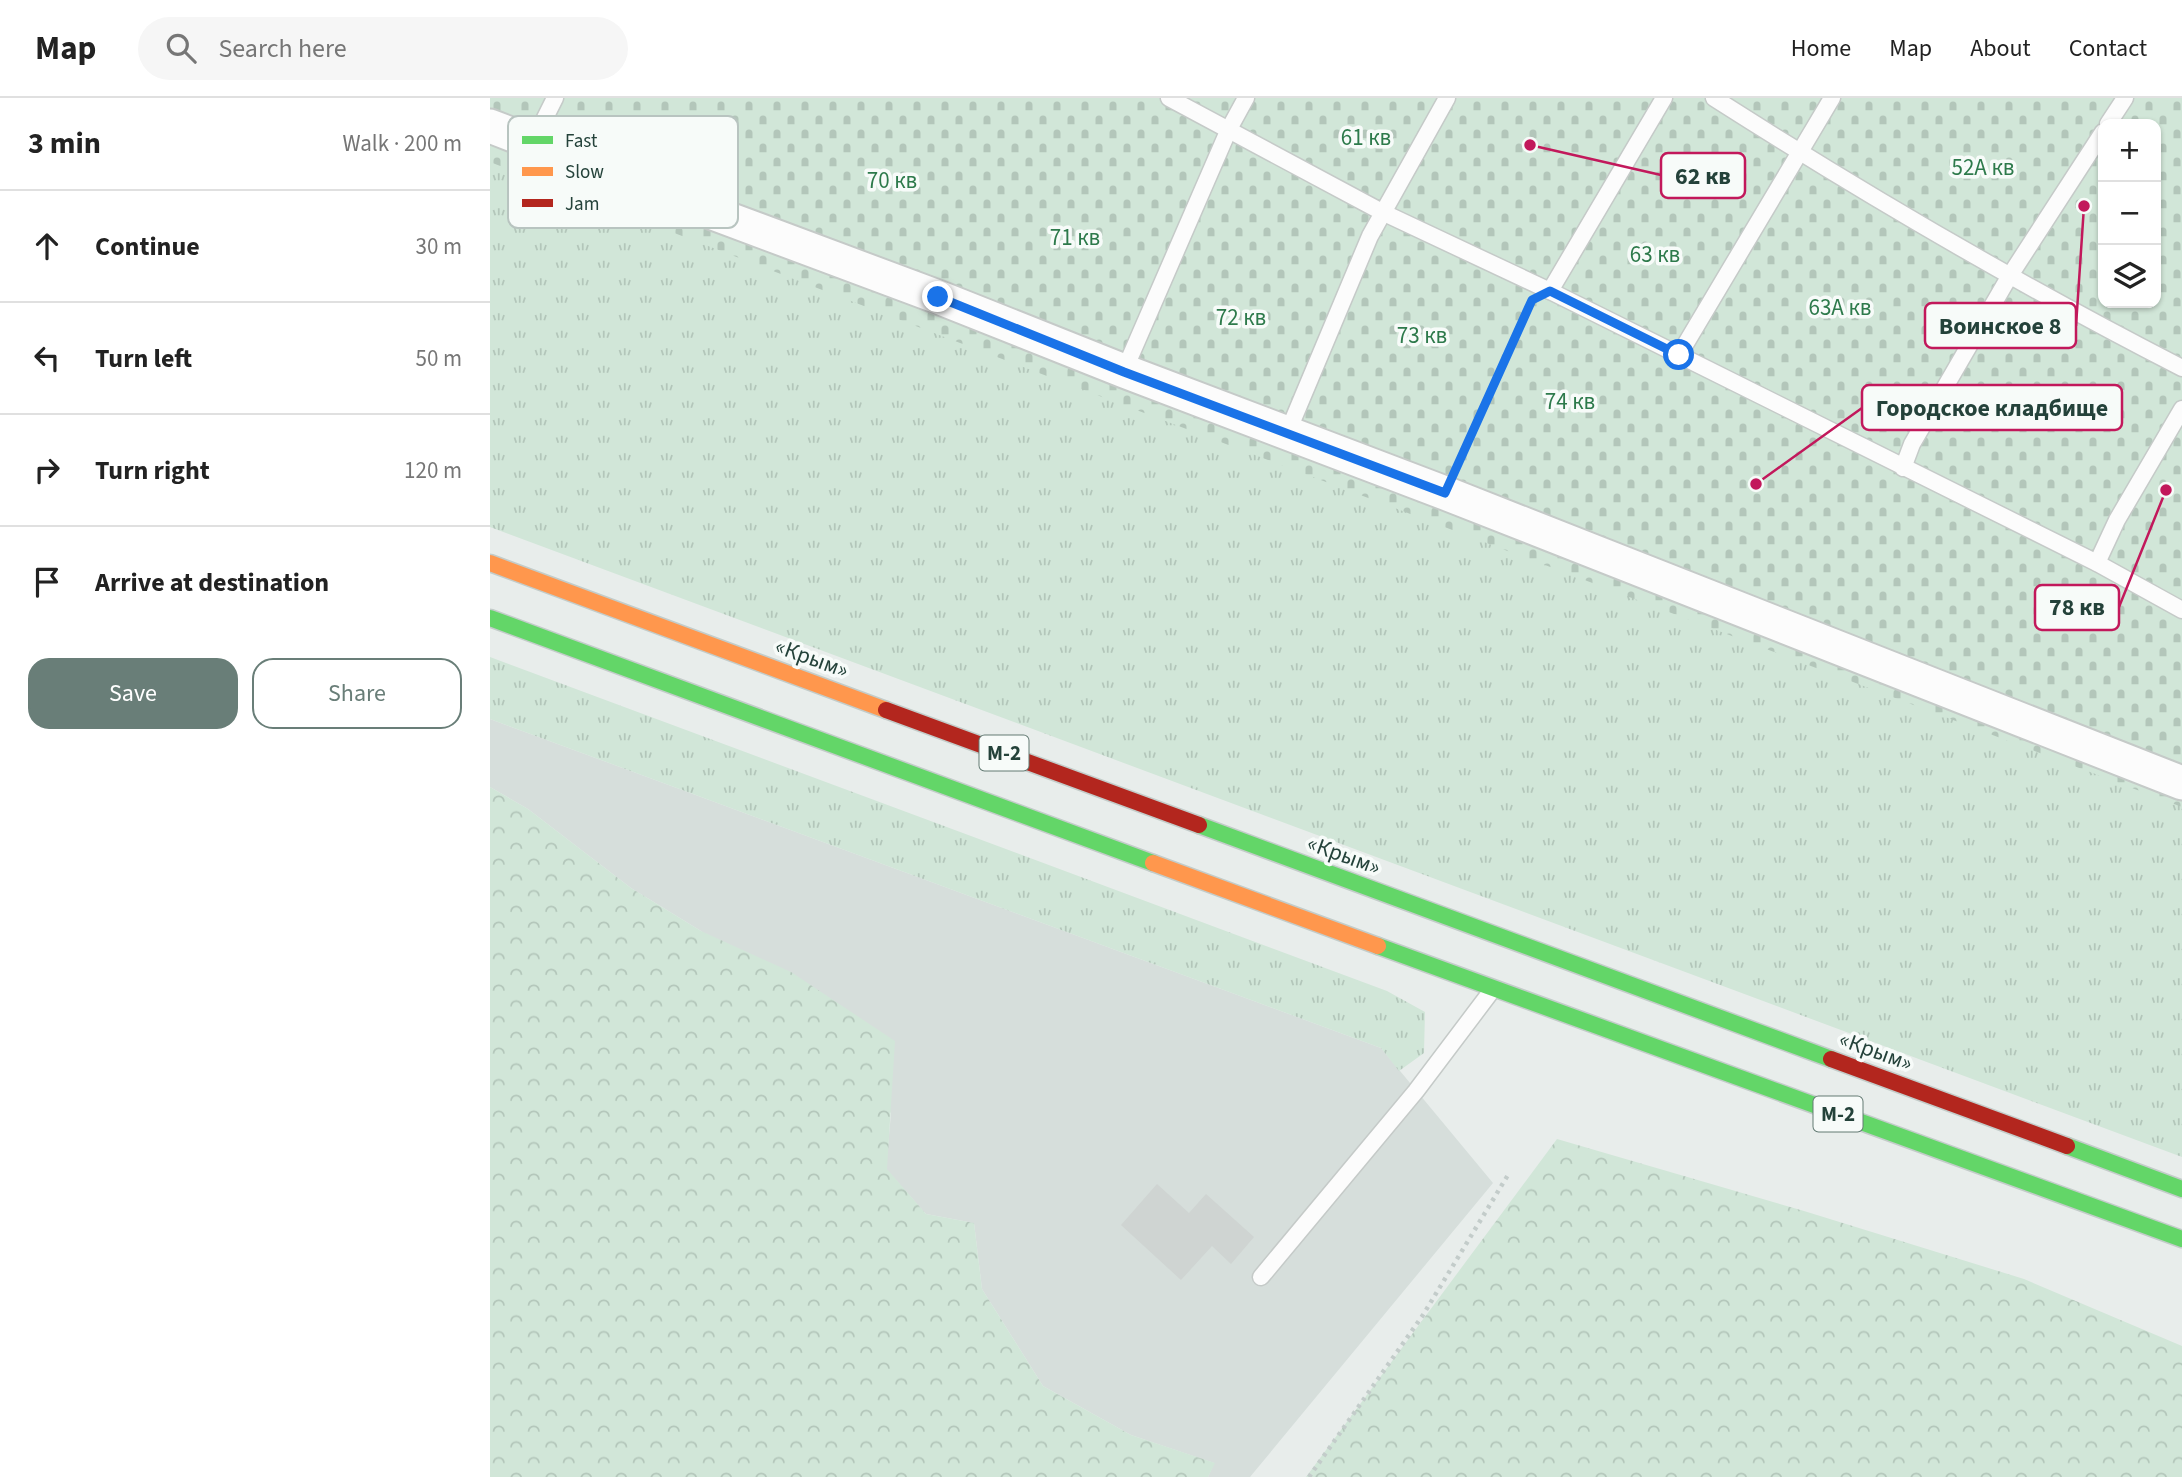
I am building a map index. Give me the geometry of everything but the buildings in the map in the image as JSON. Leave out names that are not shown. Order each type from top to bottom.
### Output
[{"type":"main road","name":"«Крым»","points":[[490,563],[1515,949],[2182,1189]]},
{"type":"main road","name":"М-2","points":[[490,618],[1497,984],[2182,1239]]},
{"type":"street","points":[[490,126],[508,133]]},
{"type":"street","points":[[738,222],[1445,493],[2182,783]]},
{"type":"lane","points":[[546,116],[555,98]]},
{"type":"lane","points":[[1169,98],[1382,212],[1679,355],[2097,563],[2182,610]]},
{"type":"lane","points":[[1124,372],[1229,129],[1246,98]]},
{"type":"lane","points":[[1287,434],[1370,236],[1447,98]]},
{"type":"lane","points":[[1550,291],[1664,98]]},
{"type":"lane","points":[[1714,98],[2009,277],[2182,368]]},
{"type":"lane","points":[[1679,355],[1832,98]]},
{"type":"lane","points":[[2111,119],[2125,98]]},
{"type":"lane","points":[[1903,468],[1912,444],[2009,277],[2098,140]]},
{"type":"lane","points":[[2097,563],[2117,520],[2182,409]]},
{"type":"lane","points":[[1261,1277],[1416,1091],[1497,984]]},
{"type":"path","points":[[1445,493],[1532,300],[1550,291]]},
{"type":"path","points":[[1309,1477],[1423,1315],[1508,1175]]},
{"type":"shaded area","points":[[490,719],[1381,1048],[1493,1183],[1250,1477],[1208,1477],[1214,1463],[1131,1435],[1043,1386],[982,1289],[974,1223],[926,1214],[886,1169],[891,1113],[701,931],[631,888],[528,809],[490,787]]},
{"type":"green space","points":[[490,98],[2182,98],[2182,807],[661,228],[738,228],[738,116],[508,116],[508,169],[490,162]]},
{"type":"green space","points":[[490,136],[508,143],[508,228],[727,228],[2182,793],[2182,1157],[490,527]]},
{"type":"green space","points":[[490,657],[1387,991],[1425,1012],[1424,1053],[1399,1071],[1381,1048],[490,719]]},
{"type":"green space","points":[[490,787],[528,809],[631,888],[701,931],[791,972],[895,1041],[887,1169],[926,1214],[974,1223],[982,1289],[1043,1386],[1131,1435],[1215,1463],[1208,1477],[490,1477]]},
{"type":"green space","points":[[1557,1139],[2024,1279],[2182,1346],[2182,1477],[1306,1477]]},
{"type":"traffic: fast","points":[[490,618],[1153,863]]},
{"type":"traffic: fast","points":[[1199,825],[1831,1059]]},
{"type":"traffic: fast","points":[[1378,946],[2182,1239]]},
{"type":"traffic: fast","points":[[2067,1146],[2182,1189]]},
{"type":"traffic: slow","points":[[490,563],[886,710]]},
{"type":"traffic: slow","points":[[1153,863],[1378,946]]},
{"type":"traffic: jam","points":[[886,710],[1199,825]]},
{"type":"traffic: jam","points":[[1831,1059],[2067,1146]]},
{"type":"place","name":"62 кв","points":[[1530,145]]},
{"type":"place","name":"Воинское 8","points":[[2084,206]]},
{"type":"place","name":"Городское кладбище","points":[[1756,484]]},
{"type":"place","name":"78 кв","points":[[2166,490]]},
{"type":"route","points":[[938,297],[1124,372],[1445,493],[1532,300],[1550,291],[1679,355]]},
{"type":"park label","name":"61 кв","points":[[1366,137]]},
{"type":"park label","name":"52А кв","points":[[1983,167]]},
{"type":"park label","name":"70 кв","points":[[892,180]]},
{"type":"park label","name":"71 кв","points":[[1075,237]]},
{"type":"park label","name":"63 кв","points":[[1655,254]]},
{"type":"park label","name":"63А кв","points":[[1840,307]]},
{"type":"park label","name":"72 кв","points":[[1241,317]]},
{"type":"park label","name":"73 кв","points":[[1422,335]]},
{"type":"park label","name":"74 кв","points":[[1570,401]]}]
